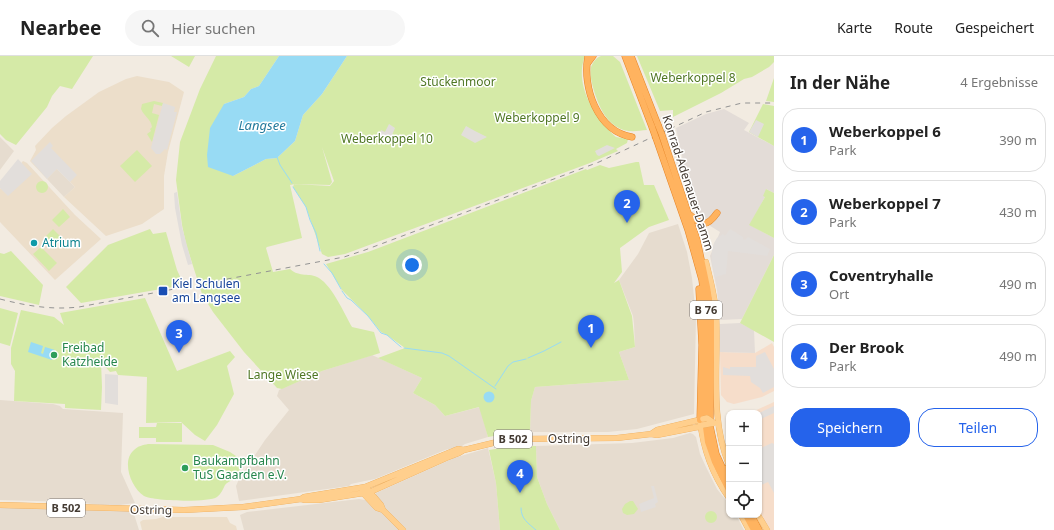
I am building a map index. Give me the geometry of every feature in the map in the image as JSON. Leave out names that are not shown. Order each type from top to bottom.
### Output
[{"type":"highway","points":[[588,56],[586,71],[588,87],[598,112],[605,122],[613,129],[621,134],[632,137]]},
{"type":"highway","points":[[587,64],[593,56]]},
{"type":"highway","name":"B 76","points":[[621,56],[632,71]]},
{"type":"highway","name":"Konrad-Adenauer-Damm","points":[[625,56],[655,126],[662,136],[697,240],[711,313],[712,352],[708,392]]},
{"type":"highway","name":"Konrad-Adenauer-Damm","points":[[631,56],[655,126],[656,138],[688,230],[702,280],[706,313],[708,392]]},
{"type":"highway","points":[[689,214],[696,221],[704,224],[710,222],[717,213]]},
{"type":"highway","name":"B 76","points":[[688,230],[689,242],[698,279],[700,300],[703,422]]},
{"type":"highway","name":"B 76","points":[[697,240],[706,262]]},
{"type":"highway","points":[[708,392],[705,417],[708,442],[717,467],[726,484]]},
{"type":"highway","name":"B 76","points":[[708,392],[710,426],[714,445],[726,476]]},
{"type":"highway","points":[[745,518],[751,530]]},
{"type":"highway","points":[[753,518],[759,530]]},
{"type":"main road","name":"Konrad-Adenauer-Damm","points":[[706,262],[716,311],[716,424]]},
{"type":"main road","name":"Ostring","points":[[301,499],[319,500],[370,492],[464,450],[497,442],[516,439],[606,439],[651,434],[657,430],[703,422],[716,424]]},
{"type":"main road","points":[[703,422],[706,451],[719,483],[726,494]]},
{"type":"main road","points":[[716,424],[721,451],[726,462]]},
{"type":"main road","points":[[716,424],[726,459]]},
{"type":"main road","name":"Ostring","points":[[0,505],[184,510],[243,507],[301,499],[304,497],[362,488],[451,451],[458,449],[464,450]]},
{"type":"main road","points":[[362,488],[370,492],[384,510],[403,530]]},
{"type":"main road","points":[[362,488],[363,494],[377,508],[384,510]]},
{"type":"main road","points":[[760,518],[767,530]]},
{"type":"shaded area","points":[[137,76],[169,82],[184,92],[168,152],[164,176],[164,209],[142,224],[106,236],[64,197],[75,187],[58,169],[47,179],[30,161],[36,150],[35,146],[66,116],[99,92],[126,79]]},
{"type":"shaded area","points":[[163,103],[175,107],[174,112],[177,112],[167,150],[165,149],[160,154],[156,154],[151,148]]},
{"type":"shaded area","points":[[724,109],[749,123],[744,130],[774,146],[774,193],[766,189],[765,197],[750,225],[774,238],[774,255],[742,319],[720,320],[717,290],[710,256],[720,232],[699,219],[691,199],[676,128],[706,114]]},
{"type":"shaded area","points":[[756,120],[764,124],[758,137],[749,132]]},
{"type":"shaded area","points":[[389,124],[395,128],[390,140],[379,135],[381,130],[385,132]]},
{"type":"shaded area","points":[[466,126],[487,137],[475,143],[461,135]]},
{"type":"shaded area","points":[[0,137],[14,151],[0,170]]},
{"type":"shaded area","points":[[50,142],[53,146],[51,148],[77,175],[70,182],[57,169],[47,179],[31,161]]},
{"type":"shaded area","points":[[607,145],[615,148],[599,156],[597,155],[595,151]]},
{"type":"shaded area","points":[[18,159],[32,174],[8,196],[0,188],[0,181]]},
{"type":"shaded area","points":[[23,161],[27,163],[75,215],[101,239],[55,280],[0,222],[0,189]]},
{"type":"shaded area","points":[[57,169],[75,187],[64,197],[47,179]]},
{"type":"shaded area","points":[[177,192],[182,227],[192,264],[188,265],[182,245],[175,208],[174,193]]},
{"type":"shaded area","points":[[678,224],[687,252],[692,278],[696,317],[694,414],[637,429],[608,432],[530,432],[531,401],[535,387],[629,380],[619,352],[635,347],[634,324],[633,316],[619,280],[638,254],[649,233]]},
{"type":"shaded area","points":[[730,229],[743,237],[745,240],[748,237],[770,249],[767,256],[728,251],[726,274],[715,277],[712,263],[712,250],[714,243],[717,238],[723,234],[725,236]]},
{"type":"shaded area","points":[[740,323],[754,330],[755,353],[720,352],[720,324]]},
{"type":"shaded area","points":[[772,343],[774,347],[774,391],[762,397],[734,404],[727,402],[721,395],[720,352],[755,353]]},
{"type":"shaded area","points":[[765,352],[774,369],[774,387],[763,393],[760,388],[751,382],[750,376],[723,375],[723,367],[730,369],[730,367],[756,367],[756,356]]},
{"type":"shaded area","points":[[372,355],[422,378],[413,393],[435,405],[445,416],[480,407],[488,437],[445,450],[375,479],[351,484],[349,486],[239,501],[236,486],[239,479],[265,440],[289,410],[277,396],[279,390],[322,371]]},
{"type":"shaded area","points":[[105,374],[118,375],[118,405],[105,403]]},
{"type":"shaded area","points":[[0,400],[53,404],[60,406],[63,409],[123,413],[121,472],[135,503],[112,506],[73,502],[0,500]]},
{"type":"shaded area","points":[[774,402],[774,530],[770,530],[762,515],[762,410],[757,410]]},
{"type":"shaded area","points":[[774,406],[774,413],[762,419],[762,412]]},
{"type":"shaded area","points":[[690,433],[696,437],[700,454],[706,467],[717,489],[726,500],[726,518],[738,518],[744,530],[560,530],[547,504],[537,477],[536,446],[632,443],[673,438]]},
{"type":"shaded area","points":[[772,443],[774,444],[774,493],[768,482],[762,485],[762,448]]},
{"type":"shaded area","points":[[488,448],[496,483],[500,530],[244,530],[240,515],[247,512],[359,499],[365,500],[376,496],[376,493],[454,458]]},
{"type":"shaded area","points":[[651,486],[654,486],[658,502],[655,504],[656,507],[641,512],[639,504],[654,498]]},
{"type":"shaded area","points":[[0,505],[133,511],[139,530],[0,530]]},
{"type":"shaded area","points":[[163,517],[227,517],[230,523],[236,526],[237,530],[142,530],[140,522],[143,520]]},
{"type":"green space","points":[[0,56],[93,56],[72,89],[60,86],[52,96],[47,107],[16,145],[6,140],[0,134]]},
{"type":"green space","points":[[171,56],[195,56],[189,67]]},
{"type":"green space","points":[[216,56],[279,56],[259,86],[251,89],[244,97],[224,104],[233,176],[266,159],[277,158],[295,141],[303,115],[322,94],[347,56],[585,56],[582,65],[583,85],[590,103],[601,120],[616,137],[628,139],[627,143],[616,149],[618,151],[590,163],[345,254],[328,257],[322,254],[306,207],[293,187],[294,184],[290,185],[302,238],[266,248],[273,272],[290,269],[297,273],[312,275],[319,278],[329,287],[352,327],[374,332],[380,353],[322,371],[282,389],[277,388],[244,352],[213,312],[202,294],[186,244],[182,225],[176,180],[180,142],[200,89]],"holes":[[[322,147],[334,181],[330,186],[295,184],[330,185],[332,182]]]},
{"type":"green space","points":[[601,56],[613,56],[620,62],[647,130],[632,131],[620,129],[611,123],[604,114],[594,91],[590,72],[594,62]]},
{"type":"green space","name":"Weberkoppel 8","points":[[637,56],[774,56],[774,62],[769,67],[752,77],[744,79],[721,93],[673,117],[673,110],[660,111]]},
{"type":"green space","points":[[774,78],[774,102],[766,101]]},
{"type":"green space","points":[[154,101],[163,103],[162,106],[154,104],[152,113],[159,115],[152,142],[147,134],[151,131],[151,124],[141,109],[142,104]]},
{"type":"green space","points":[[763,104],[774,106],[774,146],[749,132]]},
{"type":"green space","points":[[137,150],[152,166],[135,182],[120,166]]},
{"type":"green space","points":[[639,162],[644,185],[654,185],[669,220],[649,227],[620,248],[622,272],[614,283],[619,280],[632,316],[635,347],[619,352],[629,380],[535,387],[531,401],[530,432],[488,437],[479,407],[445,416],[435,405],[413,393],[422,378],[378,358],[405,348],[381,332],[368,316],[342,290],[326,264],[368,252],[586,169],[587,170],[600,165],[609,168]]},
{"type":"green space","points":[[42,181],[46,183],[48,187],[46,191],[42,193],[38,191],[36,187],[38,183]]},
{"type":"green space","points":[[766,189],[774,193],[774,238],[749,225],[765,197],[763,196]]},
{"type":"green space","points":[[63,209],[70,217],[59,227],[52,220]]},
{"type":"green space","points":[[53,229],[62,238],[53,247],[44,238]]},
{"type":"green space","points":[[150,229],[153,234],[166,232],[177,270],[184,285],[81,303],[66,287],[108,245]]},
{"type":"green space","points":[[41,247],[57,263],[49,271],[33,254]]},
{"type":"green space","points":[[11,251],[43,285],[39,305],[0,296],[0,253],[4,254]]},
{"type":"green space","points":[[774,255],[774,342],[740,323]]},
{"type":"green space","points":[[145,298],[177,371],[230,351],[235,357],[227,366],[234,394],[217,425],[205,441],[195,435],[181,422],[146,423],[147,377],[118,375],[116,371],[110,372],[101,362],[101,410],[65,408],[65,404],[14,401],[15,371],[11,364],[11,348],[21,310],[54,317],[64,325],[60,313]]},
{"type":"green space","points":[[0,308],[18,313],[10,346],[0,343]]},
{"type":"green space","points":[[157,423],[182,423],[182,442],[156,442],[156,438],[139,438],[139,427],[156,427]]},
{"type":"green space","name":"Baukampfbahn TuS Gaarden e.V.","points":[[148,444],[213,445],[230,452],[245,462],[232,480],[226,484],[221,493],[212,499],[192,501],[149,498],[144,496],[135,487],[129,474],[128,467],[130,455],[134,450]]},
{"type":"green space","points":[[514,446],[536,446],[537,477],[547,504],[560,530],[500,530],[496,483],[489,450]]},
{"type":"green space","points":[[633,501],[638,509],[634,514],[627,515],[623,513],[622,509],[625,504]]},
{"type":"green space","points":[[711,511],[715,513],[717,517],[715,521],[711,523],[707,521],[705,517],[707,513]]},
{"type":"water","name":"Langsee","points":[[279,56],[347,56],[322,94],[303,115],[295,141],[277,158],[266,159],[233,176],[208,167],[207,155],[210,128],[224,104],[244,97],[251,89],[259,86]]},
{"type":"water","points":[[31,342],[43,346],[41,353],[43,354],[45,347],[55,350],[52,360],[28,352]]},
{"type":"water","points":[[489,391],[493,393],[495,397],[493,401],[489,403],[485,401],[483,397],[485,393]]},
{"type":"waterway","points":[[277,157],[280,165],[292,183]]},
{"type":"waterway","points":[[293,187],[306,207],[316,233],[320,251]]},
{"type":"waterway","points":[[324,264],[332,273],[341,289]]},
{"type":"waterway","points":[[342,291],[347,298],[368,316],[381,333],[387,335],[401,347]]},
{"type":"waterway","points":[[528,358],[561,342]]},
{"type":"waterway","points":[[404,348],[442,353],[449,356],[496,389]]},
{"type":"waterway","points":[[495,386],[508,366],[513,362],[526,359]]},
{"type":"waterway","points":[[521,508],[524,518],[536,530]]},
{"type":"railway","points":[[0,299],[40,307],[79,307],[344,257],[599,162],[706,112],[742,103],[774,103]]},
{"type":"place","name":"Weberkoppel 7","points":[[627,223]]},
{"type":"place","name":"Atrium","points":[[34,243]]},
{"type":"place","name":"Kiel Schulen am Langsee","points":[[163,291]]},
{"type":"place","name":"Weberkoppel 6","points":[[591,348]]},
{"type":"place","name":"Coventryhalle","points":[[179,353]]},
{"type":"place","name":"Freibad Katzheide","points":[[54,355]]},
{"type":"place","name":"Baukampfbahn TuS Gaarden e.V.","points":[[185,468]]},
{"type":"place","name":"Der Brook","points":[[520,493]]},
{"type":"park label","name":"Stückenmoor","points":[[458,82]]},
{"type":"park label","name":"Weberkoppel 9","points":[[537,118]]},
{"type":"park label","name":"Weberkoppel 10","points":[[387,139]]},
{"type":"park label","name":"Lange Wiese","points":[[283,375]]}]
